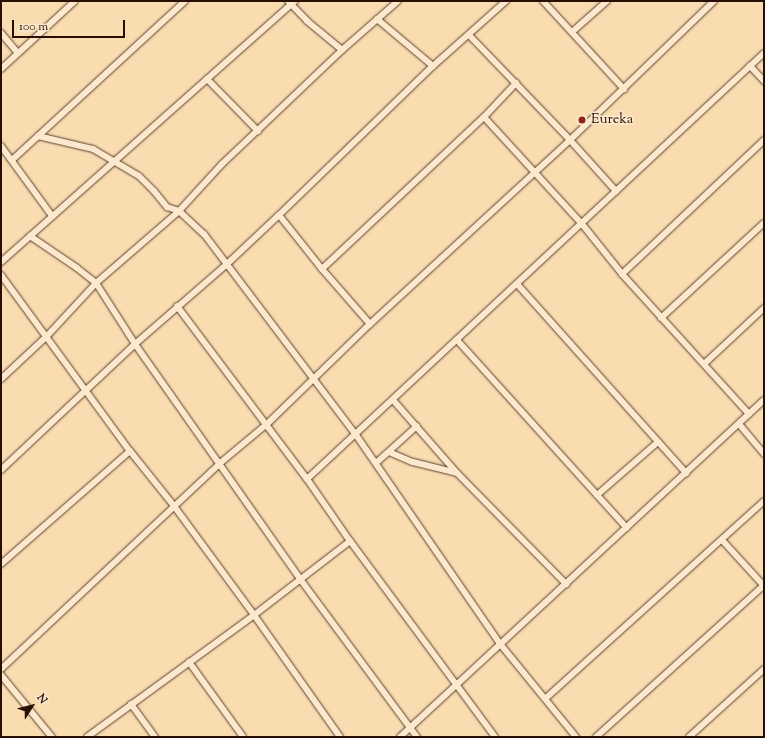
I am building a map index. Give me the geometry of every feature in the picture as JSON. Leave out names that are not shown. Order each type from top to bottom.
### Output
[{"type":"street","points":[[1,69],[74,1]]},
{"type":"street","points":[[12,160],[185,1]]},
{"type":"street","points":[[1,379],[46,336],[96,283],[179,211],[222,164],[342,50],[398,1]]},
{"type":"street","points":[[1,470],[135,344],[227,264],[433,66],[506,1]]},
{"type":"street","points":[[543,1],[624,89]]},
{"type":"street","points":[[572,32],[607,1]]},
{"type":"street","points":[[1,669],[174,506],[267,424],[370,324],[624,89],[714,1]]},
{"type":"street","points":[[1,262],[207,79],[291,2],[307,21],[342,50]]},
{"type":"street","points":[[377,19],[433,66]]},
{"type":"street","points":[[1,33],[18,53]]},
{"type":"street","points":[[469,35],[570,140],[616,191]]},
{"type":"street","points":[[307,479],[356,435],[764,53]]},
{"type":"street","points":[[750,66],[764,81]]},
{"type":"street","points":[[207,79],[258,131]]},
{"type":"street","points":[[322,269],[484,116],[516,83]]},
{"type":"street","points":[[484,116],[582,224],[622,274],[749,414]]},
{"type":"street","points":[[38,136],[93,149],[139,176],[168,207],[179,211],[204,234],[356,435],[501,645],[546,698],[576,737]]},
{"type":"street","points":[[622,274],[764,140]]},
{"type":"street","points":[[759,145],[764,150]]},
{"type":"street","points":[[1,146],[52,216]]},
{"type":"street","points":[[279,215],[322,269],[370,324]]},
{"type":"street","points":[[662,318],[764,223]]},
{"type":"street","points":[[30,236],[96,283],[135,344],[300,579],[417,737]]},
{"type":"street","points":[[1,275],[130,451],[174,506],[254,615],[340,737]]},
{"type":"street","points":[[517,284],[686,473]]},
{"type":"street","points":[[177,306],[267,424],[350,541],[495,737]]},
{"type":"street","points":[[704,364],[764,308]]},
{"type":"street","points":[[457,340],[627,528]]},
{"type":"street","points":[[393,400],[457,473],[566,584]]},
{"type":"street","points":[[400,737],[764,400]]},
{"type":"street","points":[[739,424],[764,454]]},
{"type":"street","points":[[376,463],[416,426]]},
{"type":"street","points":[[597,495],[658,442]]},
{"type":"street","points":[[1,564],[130,451]]},
{"type":"street","points":[[389,452],[413,462],[457,473]]},
{"type":"street","points":[[546,698],[764,501]]},
{"type":"street","points":[[596,737],[764,586],[722,540]]},
{"type":"street","points":[[87,737],[254,615],[350,541]]},
{"type":"street","points":[[189,662],[243,737]]},
{"type":"street","points":[[689,737],[764,669]]},
{"type":"street","points":[[1,675],[52,737]]},
{"type":"street","points":[[131,704],[155,737]]},
{"type":"place","name":"Eureka","points":[[582,120]]}]
